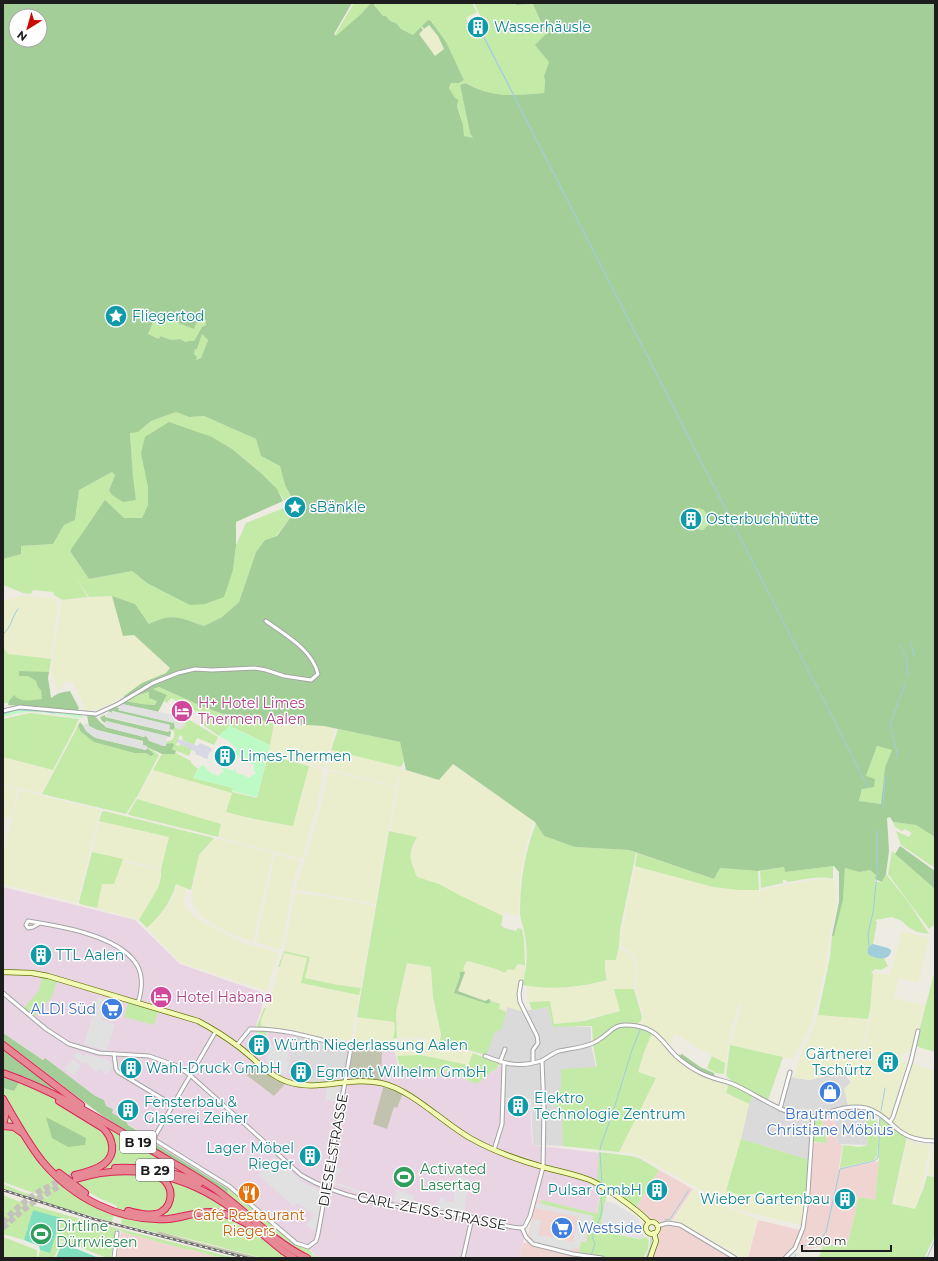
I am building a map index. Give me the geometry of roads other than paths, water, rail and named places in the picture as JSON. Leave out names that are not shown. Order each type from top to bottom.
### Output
[{"type":"highway","name":"B 19","points":[[3,1045],[95,1116],[181,1168],[221,1195]]},
{"type":"highway","name":"B 19","points":[[3,1073],[29,1082],[98,1125],[108,1133],[113,1147],[110,1156],[102,1165],[84,1173]]},
{"type":"highway","points":[[29,1082],[95,1116]]},
{"type":"highway","points":[[3,1099],[6,1112],[3,1123]]},
{"type":"highway","name":"B 29","points":[[3,1099],[15,1116],[29,1142],[42,1160],[62,1182],[83,1197],[108,1209],[130,1216],[153,1219],[170,1218],[202,1212],[216,1212],[234,1216],[257,1230]]},
{"type":"highway","name":"B 19","points":[[15,1116],[37,1148],[56,1171],[81,1191],[122,1210],[143,1214],[154,1214],[163,1210],[171,1199],[170,1188],[162,1179],[148,1173],[116,1172],[75,1177]]},
{"type":"highway","points":[[3,1123],[15,1116]]},
{"type":"highway","points":[[3,1123],[17,1128],[29,1142]]},
{"type":"highway","name":"B 29","points":[[75,1177],[84,1173],[106,1169],[125,1168],[163,1171],[179,1175],[221,1195],[274,1237],[307,1258]]},
{"type":"highway","name":"B 29","points":[[148,1173],[172,1178],[201,1189],[228,1206],[283,1251],[294,1258]]},
{"type":"street","points":[[3,711],[20,707],[96,714],[118,704],[152,683],[178,673],[194,669],[212,670],[256,668],[284,676],[311,680],[314,678],[318,674],[316,666],[302,649],[266,621]]},
{"type":"street","points":[[40,923],[70,928],[117,946],[127,953],[136,962],[139,970],[142,984],[138,1003]]},
{"type":"street","points":[[3,972],[32,973],[48,976],[198,1022],[216,1030],[275,1076],[298,1085],[359,1080],[381,1083],[397,1088],[469,1137],[494,1150],[543,1167],[582,1177],[593,1182],[645,1217],[649,1222],[654,1222],[658,1226]]},
{"type":"street","points":[[521,982],[519,994],[520,1002],[537,1036],[538,1043],[534,1050],[533,1062]]},
{"type":"street","name":"CARL-ZEISS-STRASSE","points":[[3,993],[40,1025],[69,1044],[99,1053],[149,1056],[177,1066],[190,1075],[301,1175],[327,1187],[361,1199],[522,1228],[526,1237],[533,1244],[573,1254],[602,1258]]},
{"type":"street","points":[[485,1056],[504,1064],[514,1065],[542,1060],[557,1052],[597,1042],[617,1026],[626,1024],[646,1028],[654,1032],[676,1056],[700,1073],[749,1092],[780,1108],[807,1117],[813,1117],[845,1108],[856,1107],[877,1112],[907,1136],[921,1140],[935,1141]]},
{"type":"street","name":"DIESELSTRASSE","points":[[173,1105],[155,1136],[155,1140],[157,1142],[229,1186],[296,1243],[308,1247],[316,1241],[351,1048],[283,1030],[250,1029],[237,1045]]},
{"type":"street","points":[[114,1054],[116,1069],[118,1072],[173,1105],[216,1030]]},
{"type":"street","points":[[890,1122],[893,1117],[911,1061],[918,1031]]},
{"type":"street","points":[[500,1062],[505,1049]]},
{"type":"street","points":[[522,1228],[525,1226],[530,1216],[543,1167],[544,1109],[542,1060]]},
{"type":"street","points":[[494,1150],[502,1124],[504,1064]]},
{"type":"street","points":[[780,1108],[790,1072]]},
{"type":"street","points":[[785,1258],[795,1248],[802,1228],[808,1192],[813,1117]]},
{"type":"street","points":[[463,1258],[472,1218]]},
{"type":"street","points":[[649,1222],[646,1225],[646,1231],[650,1234],[654,1233]]},
{"type":"street","points":[[658,1226],[668,1223],[680,1226],[736,1258]]},
{"type":"street","points":[[654,1233],[657,1231],[658,1226]]},
{"type":"street","points":[[114,1258],[117,1233]]},
{"type":"street","points":[[650,1258],[656,1242],[654,1233]]},
{"type":"water","points":[[480,28],[869,788],[479,29]]},
{"type":"water","points":[[873,944],[888,948],[891,950],[890,954],[885,958],[871,956],[868,954],[868,949]]},
{"type":"waterway","points":[[3,634],[8,628],[18,609]]},
{"type":"waterway","points":[[911,643],[914,656]]},
{"type":"waterway","points":[[899,644],[906,659],[907,676]]},
{"type":"waterway","points":[[891,729],[890,724],[906,682]]},
{"type":"waterway","points":[[3,714],[16,710],[40,711]]},
{"type":"waterway","points":[[41,711],[54,713]]},
{"type":"waterway","points":[[892,732],[897,758]]},
{"type":"waterway","points":[[883,806],[885,776]]},
{"type":"waterway","points":[[869,946],[868,933],[873,913],[877,874],[877,831]]},
{"type":"waterway","points":[[600,1150],[632,1050],[640,1030]]},
{"type":"waterway","points":[[881,1111],[885,1088]]},
{"type":"waterway","points":[[802,1246],[816,1242],[826,1232],[840,1169],[874,1161],[878,1158],[880,1117]]},
{"type":"waterway","points":[[600,1153],[602,1184]]},
{"type":"waterway","points":[[665,1220],[670,1219],[689,1190]]},
{"type":"waterway","points":[[591,1255],[595,1244],[592,1236],[602,1211],[602,1194]]},
{"type":"waterway","points":[[646,1258],[651,1246],[651,1238]]},
{"type":"waterway","points":[[927,1258],[935,1240]]},
{"type":"waterway","points":[[794,1258],[796,1254]]},
{"type":"tunnel","points":[[3,1223],[26,1200],[54,1183],[75,1175]]},
{"type":"tunnel","points":[[3,1228],[34,1202],[69,1182]]},
{"type":"railway","points":[[3,1190],[94,1219],[247,1258]]},
{"type":"place","name":"Wasserhäusle","points":[[478,27]]},
{"type":"place","name":"Fliegertod","points":[[116,316]]},
{"type":"place","name":"sBänkle","points":[[295,507]]},
{"type":"place","name":"Osterbuchhütte","points":[[691,519]]},
{"type":"place","name":"H+ Hotel Limes Thermen Aalen","points":[[182,711]]},
{"type":"place","name":"Limes-Thermen","points":[[225,756]]},
{"type":"place","name":"TTL Aalen","points":[[41,955]]},
{"type":"place","name":"Hotel Habana","points":[[161,997]]},
{"type":"place","name":"ALDI Süd","points":[[112,1009]]},
{"type":"place","name":"Würth Niederlassung Aalen","points":[[259,1045]]},
{"type":"place","name":"Gärtnerei Tschürtz","points":[[888,1062]]},
{"type":"place","name":"Wahl-Druck GmbH","points":[[131,1068]]},
{"type":"place","name":"Egmont Wilhelm GmbH","points":[[301,1072]]},
{"type":"place","name":"Brautmoden Christiane Möbius","points":[[830,1092]]},
{"type":"place","name":"Elektro Technologie Zentrum","points":[[518,1106]]},
{"type":"place","name":"Fensterbau & Glaserei Zeiher","points":[[128,1110]]},
{"type":"place","name":"Lager Möbel Rieger","points":[[310,1156]]},
{"type":"place","name":"Activated Lasertag","points":[[404,1177]]},
{"type":"place","name":"Pulsar GmbH","points":[[657,1190]]},
{"type":"place","name":"Café Restaurant Riegers","points":[[249,1193]]},
{"type":"place","name":"Wieber Gartenbau","points":[[845,1199]]},
{"type":"place","name":"Westside","points":[[562,1228]]},
{"type":"place","name":"Dirtline Dürrwiesen","points":[[41,1234]]}]
